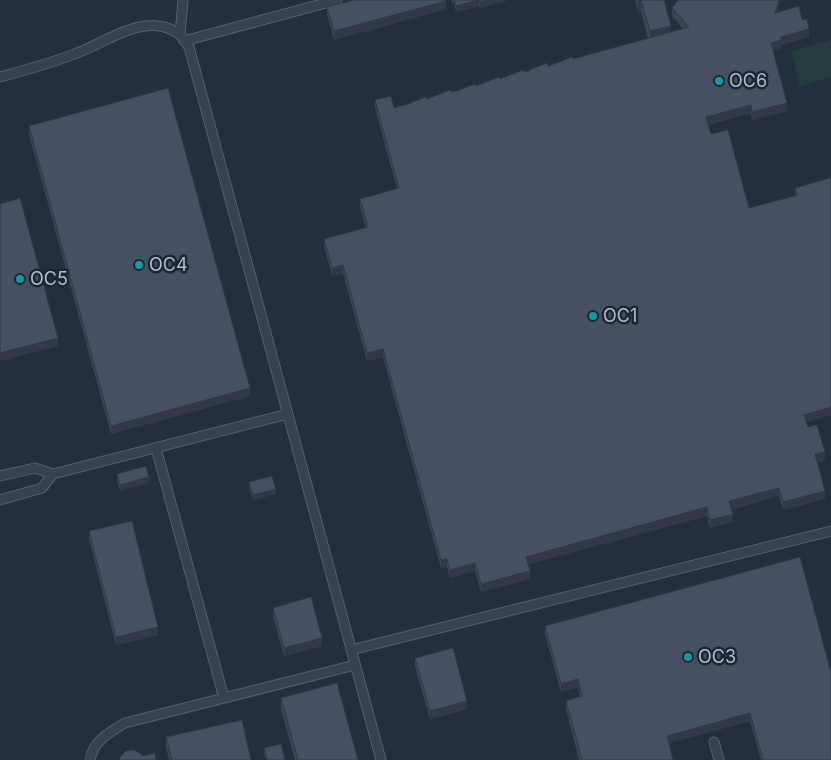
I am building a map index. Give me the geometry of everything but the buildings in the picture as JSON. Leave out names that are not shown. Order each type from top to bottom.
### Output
[{"type":"lane","points":[[182,38],[183,0]]},
{"type":"lane","points":[[182,38],[337,0]]},
{"type":"lane","points":[[0,77],[80,52],[136,27],[153,25],[167,27],[182,38],[189,48],[381,760]]},
{"type":"lane","points":[[0,476],[35,468],[53,474],[288,414]]},
{"type":"lane","points":[[156,448],[224,698]]},
{"type":"lane","points":[[0,500],[42,488],[53,474]]},
{"type":"lane","points":[[351,650],[831,531]]},
{"type":"lane","points":[[90,760],[91,754],[98,742],[108,733],[125,723],[355,665]]},
{"type":"lane","points":[[714,742],[719,760]]},
{"type":"green space","points":[[831,40],[831,77],[800,86],[791,51]]},
{"type":"place","name":"OC6","points":[[719,81]]},
{"type":"place","name":"OC4","points":[[139,265]]},
{"type":"place","name":"OC5","points":[[20,279]]},
{"type":"place","name":"OC1","points":[[593,316]]},
{"type":"place","name":"OC3","points":[[688,657]]}]
